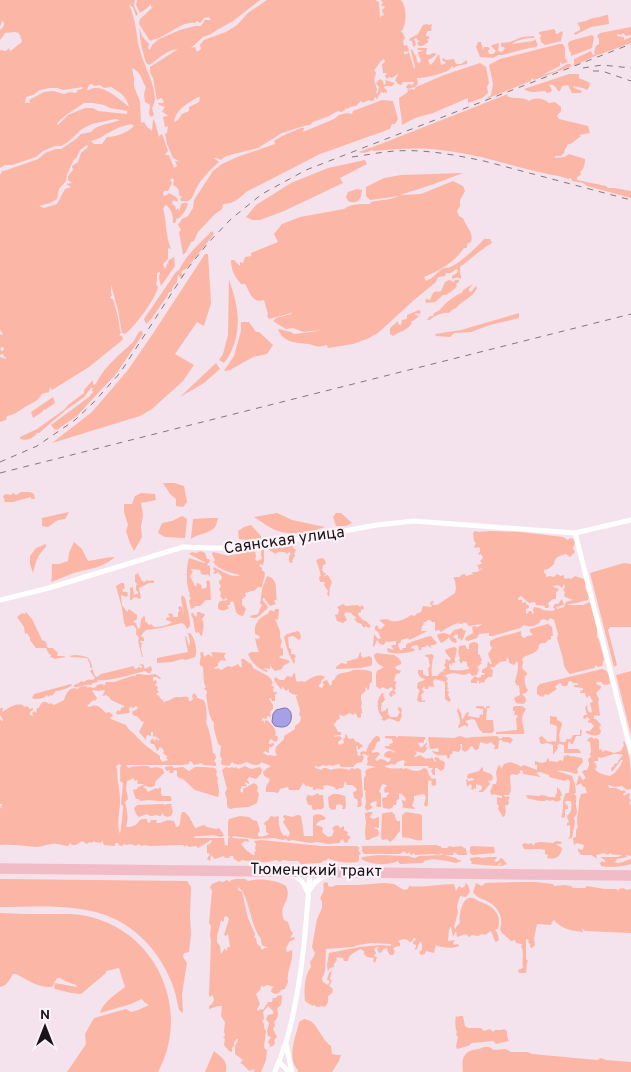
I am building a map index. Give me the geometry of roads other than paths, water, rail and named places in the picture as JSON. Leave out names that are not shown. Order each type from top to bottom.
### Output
[{"type":"main road","name":"Тюменский тракт","points":[[0,866],[310,872],[631,873]]},
{"type":"main road","name":"Тюменский тракт","points":[[0,871],[290,874],[310,872],[331,875],[631,878]]},
{"type":"street","name":"Саянская улица","points":[[0,600],[49,588],[183,547],[237,548],[377,525],[414,521],[575,533],[631,520]]},
{"type":"street","points":[[575,533],[631,752]]},
{"type":"street","points":[[275,1072],[286,1041],[294,1009],[310,872]]},
{"type":"street","points":[[290,874],[303,881],[308,894]]},
{"type":"street","points":[[308,894],[316,881],[331,875]]},
{"type":"street","points":[[286,1041],[290,1071]]},
{"type":"street","points":[[279,1060],[288,1064],[290,1071]]},
{"type":"railway","points":[[0,462],[37,446],[75,420],[93,403],[120,373],[188,268],[208,243],[231,219],[262,194],[306,170],[631,44]]},
{"type":"railway","points":[[583,68],[602,65],[631,68]]},
{"type":"railway","points":[[593,71],[602,71],[631,81]]},
{"type":"railway","points":[[352,157],[406,151],[451,155],[484,161],[631,200]]},
{"type":"railway","points":[[0,473],[631,314]]}]
